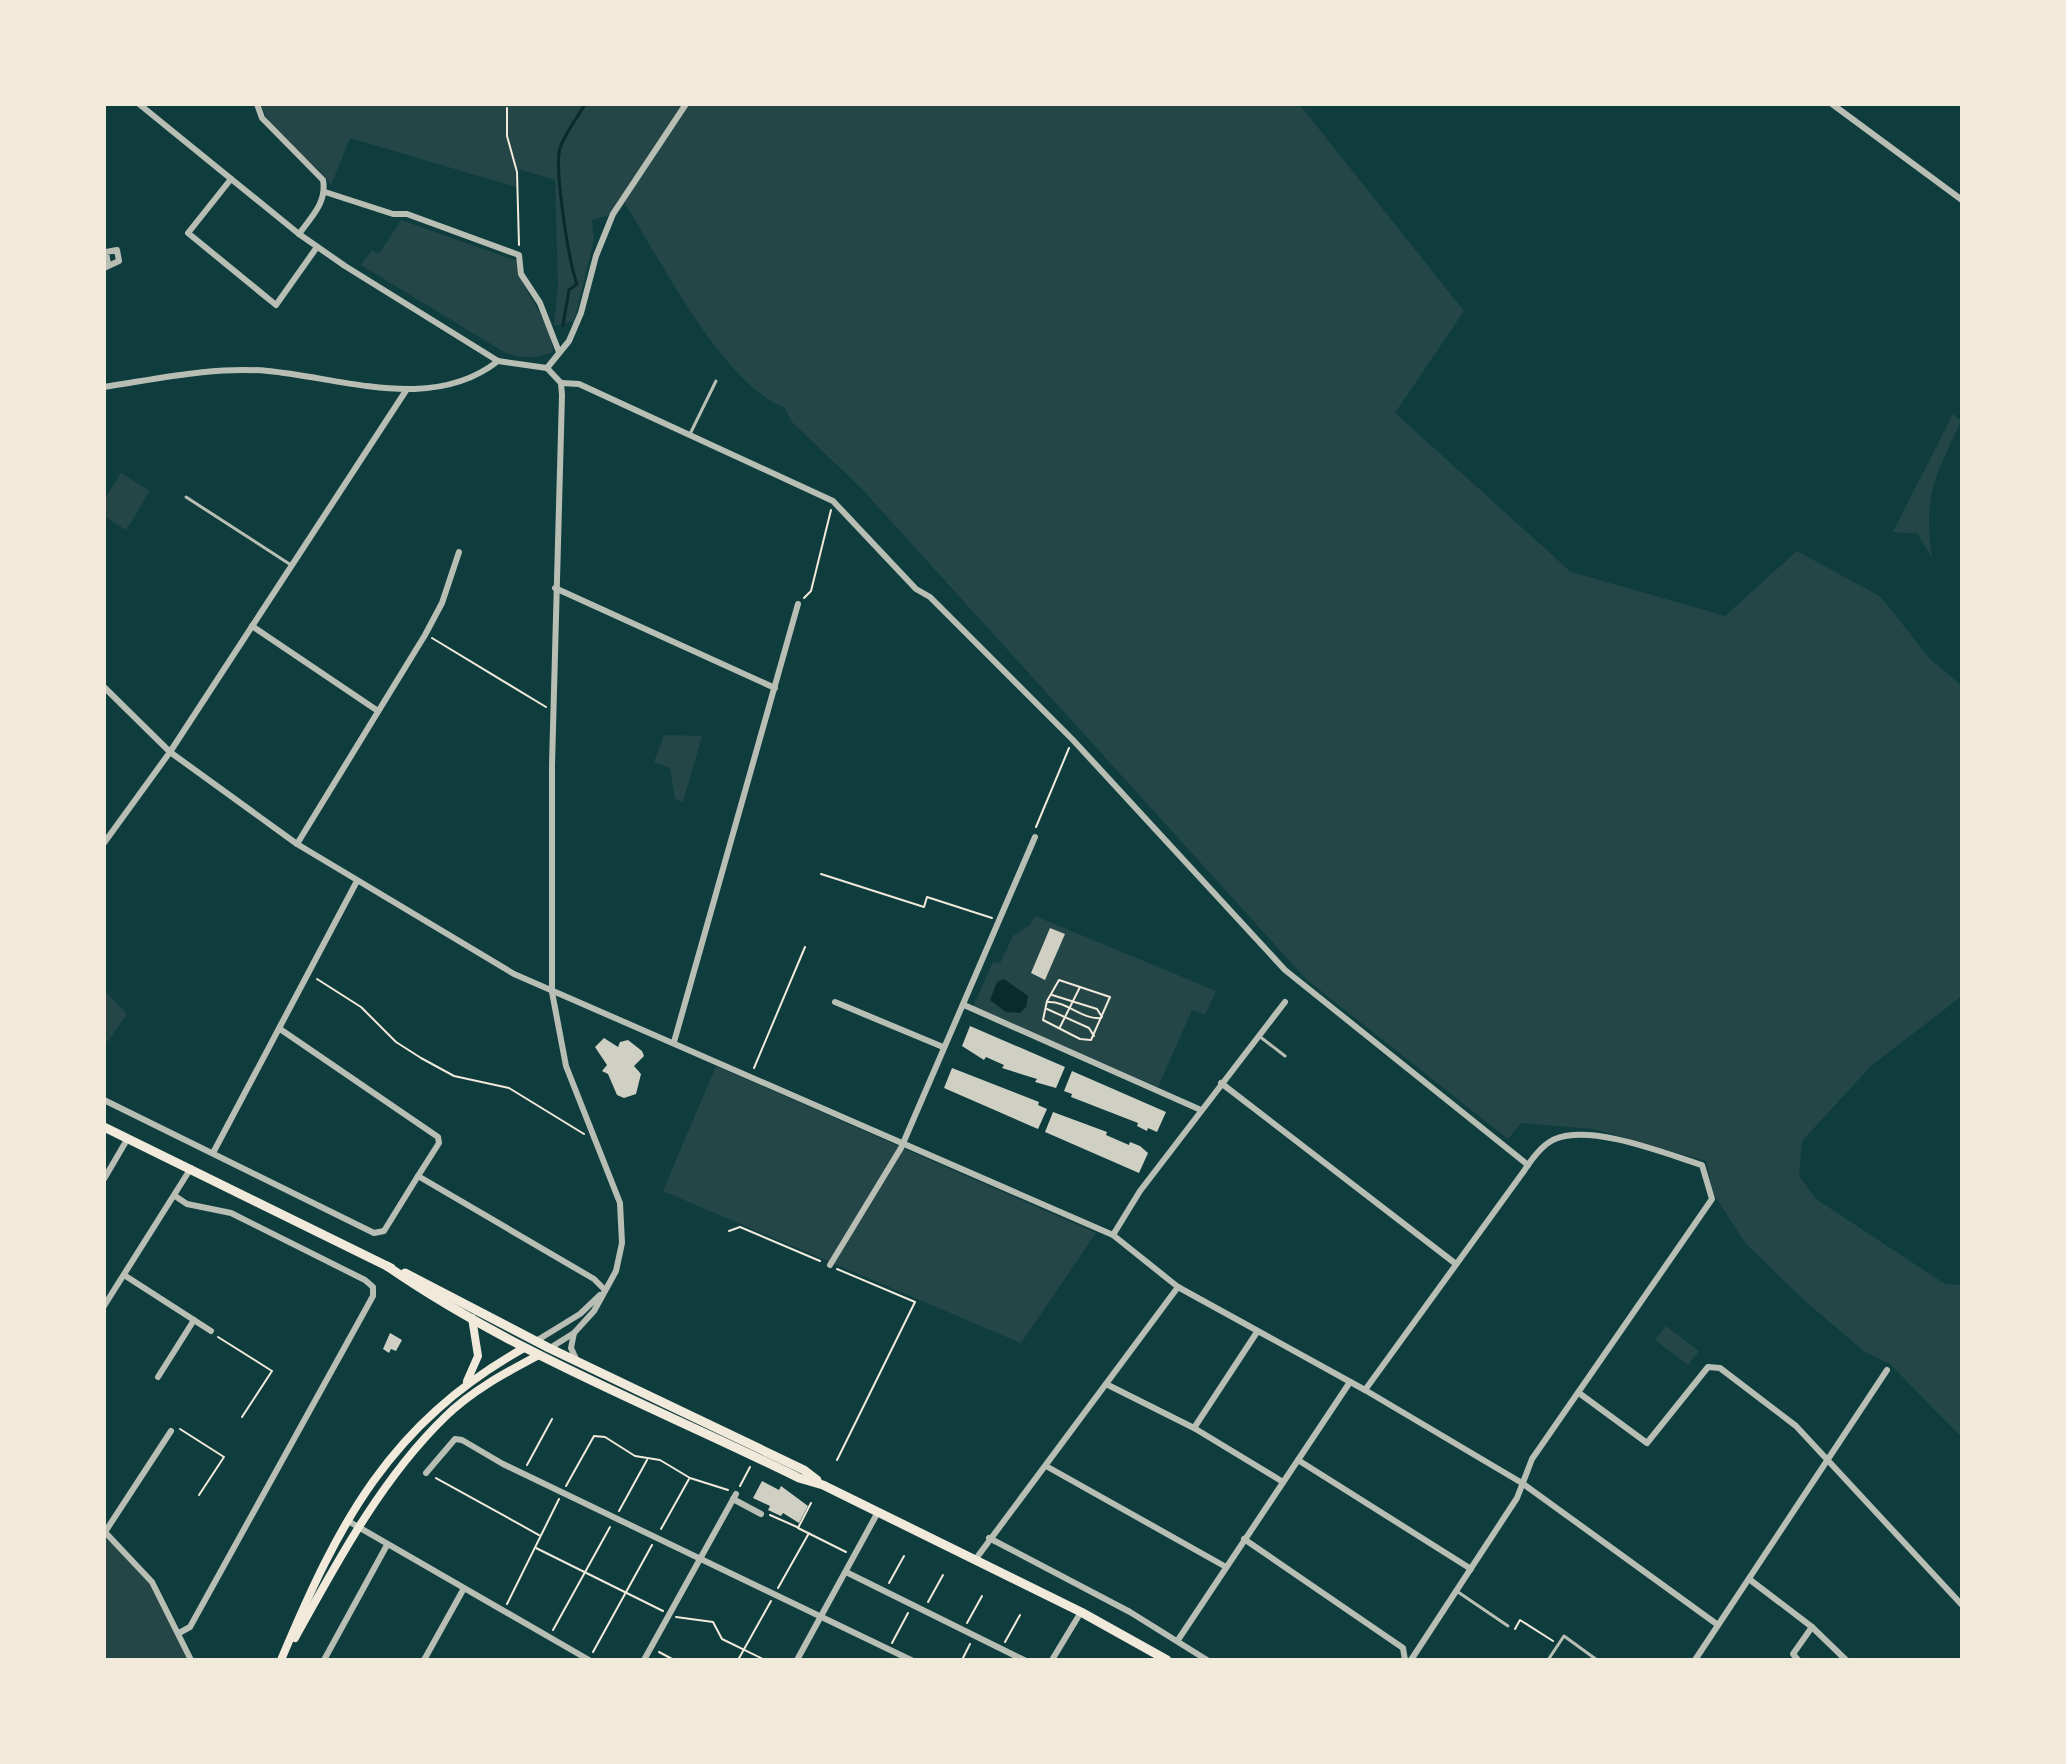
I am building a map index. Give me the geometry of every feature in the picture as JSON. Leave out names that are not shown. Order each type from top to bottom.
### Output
[{"type":"main road","points":[[104,1127],[387,1266],[537,1356],[627,1401],[799,1478],[823,1485],[1081,1612],[1167,1660]]},
{"type":"main road","points":[[387,1266],[430,1283],[549,1348],[804,1470],[823,1485]]},
{"type":"main road","points":[[465,1385],[478,1356],[472,1318]]},
{"type":"main road","points":[[282,1660],[319,1571],[348,1521],[405,1438],[465,1385],[536,1341]]},
{"type":"main road","points":[[282,1660],[360,1529],[406,1461],[446,1415],[469,1397],[549,1348]]},
{"type":"street","points":[[139,104],[317,247],[498,361],[547,368],[561,383],[579,384],[833,501],[916,589],[930,597],[1073,740],[1301,985],[1528,1165]]},
{"type":"street","points":[[257,104],[262,118],[323,180],[325,192],[299,234]]},
{"type":"street","points":[[547,368],[569,341],[581,313],[596,256],[613,214],[686,104]]},
{"type":"street","points":[[1832,104],[1962,200]]},
{"type":"street","points":[[231,179],[188,233],[276,305],[317,247]]},
{"type":"street","points":[[325,192],[393,214],[407,214],[519,255],[521,274],[540,303],[559,352]]},
{"type":"street","points":[[104,387],[217,371],[267,371],[367,387],[407,389],[451,384],[478,376],[498,361]]},
{"type":"street","points":[[549,1348],[574,1333],[594,1311],[616,1271],[622,1243],[620,1203],[599,1143],[566,1066],[552,992],[555,588],[561,383]]},
{"type":"street","points":[[104,843],[170,752],[407,389]]},
{"type":"street","points":[[297,844],[425,635],[442,603],[459,552]]},
{"type":"street","points":[[555,588],[775,688]]},
{"type":"street","points":[[674,1042],[798,604]]},
{"type":"street","points":[[252,626],[378,711]]},
{"type":"street","points":[[104,687],[170,752],[297,844],[514,974],[1113,1235],[1178,1287],[1365,1390],[1522,1483],[1718,1625]]},
{"type":"street","points":[[830,1265],[903,1143],[1035,837]]},
{"type":"street","points":[[213,1153],[357,881]]},
{"type":"street","points":[[835,1002],[943,1047]]},
{"type":"street","points":[[1113,1235],[1140,1191],[1285,1002]]},
{"type":"street","points":[[964,1005],[1201,1110]]},
{"type":"street","points":[[104,1100],[374,1233],[384,1231],[439,1143],[438,1137],[280,1029]]},
{"type":"street","points":[[1221,1083],[1456,1264]]},
{"type":"street","points":[[1365,1390],[1528,1165],[1551,1141],[1574,1134],[1604,1138],[1702,1165],[1712,1199],[1532,1459],[1522,1483],[1471,1569],[1408,1660]]},
{"type":"street","points":[[104,1179],[128,1138]]},
{"type":"street","points":[[104,1306],[191,1168]]},
{"type":"street","points":[[418,1176],[594,1279],[605,1290]]},
{"type":"street","points":[[175,1196],[187,1204],[231,1213],[365,1280],[373,1287],[373,1296],[190,1627],[179,1633]]},
{"type":"street","points":[[124,1275],[211,1331]]},
{"type":"street","points":[[975,1560],[1178,1287]]},
{"type":"street","points":[[536,1341],[580,1314],[605,1290]]},
{"type":"street","points":[[158,1377],[194,1320]]},
{"type":"street","points":[[1194,1428],[1257,1332]]},
{"type":"street","points":[[574,1333],[571,1348],[578,1362]]},
{"type":"street","points":[[1579,1393],[1647,1443],[1708,1367],[1720,1368],[1796,1426],[1962,1605]]},
{"type":"street","points":[[1695,1660],[1887,1370]]},
{"type":"street","points":[[1178,1640],[1350,1382]]},
{"type":"street","points":[[1106,1384],[1194,1428],[1283,1482]]},
{"type":"street","points":[[171,1431],[105,1531],[152,1582],[191,1660]]},
{"type":"street","points":[[426,1473],[455,1439],[911,1660]]},
{"type":"street","points":[[1298,1460],[1471,1569]]},
{"type":"street","points":[[1046,1466],[1226,1567]]},
{"type":"street","points":[[644,1660],[735,1497],[761,1514]]},
{"type":"street","points":[[797,1660],[878,1512]]},
{"type":"street","points":[[348,1521],[589,1660]]},
{"type":"street","points":[[989,1538],[1178,1640],[1207,1660]]},
{"type":"street","points":[[1244,1539],[1403,1648],[1408,1660]]},
{"type":"street","points":[[324,1660],[387,1545]]},
{"type":"street","points":[[846,1572],[1024,1660]]},
{"type":"street","points":[[1749,1579],[1812,1627],[1846,1660]]},
{"type":"street","points":[[424,1660],[463,1590]]},
{"type":"street","points":[[1052,1660],[1081,1612]]},
{"type":"street","points":[[1798,1660],[1793,1654],[1812,1627]]},
{"type":"lane","points":[[690,434],[716,381]]},
{"type":"lane","points":[[186,497],[291,565]]},
{"type":"lane","points":[[1259,1036],[1285,1056]]},
{"type":"lane","points":[[1457,1591],[1508,1626]]},
{"type":"lane","points":[[1548,1660],[1564,1636],[1597,1660]]},
{"type":"path","points":[[507,108],[507,136],[517,172],[519,255]]},
{"type":"path","points":[[798,604],[811,591],[833,501]]},
{"type":"path","points":[[425,635],[554,712]]},
{"type":"path","points":[[1035,837],[1073,740]]},
{"type":"path","points":[[821,874],[924,907],[927,897],[1000,920]]},
{"type":"path","points":[[750,1077],[805,947]]},
{"type":"path","points":[[309,974],[361,1007],[396,1042],[421,1058],[454,1076],[509,1088],[599,1143]]},
{"type":"path","points":[[1059,980],[1110,997],[1094,1037],[1080,1039],[1043,1020],[1046,1003],[1059,980]]},
{"type":"path","points":[[1060,1027],[1075,1002],[1080,986]]},
{"type":"path","points":[[1052,995],[1059,994],[1097,1009],[1102,1018]]},
{"type":"path","points":[[1046,1003],[1058,1002],[1092,1019],[1102,1018]]},
{"type":"path","points":[[1044,1011],[1052,1009],[1089,1028],[1094,1037]]},
{"type":"path","points":[[729,1231],[740,1227],[915,1302],[837,1460]]},
{"type":"path","points":[[211,1331],[272,1371],[242,1417]]},
{"type":"path","points":[[522,1473],[552,1419]]},
{"type":"path","points":[[171,1431],[175,1425],[224,1457],[199,1495]]},
{"type":"path","points":[[502,1612],[594,1436],[605,1437],[635,1456],[670,1464],[690,1478],[735,1497],[753,1461]]},
{"type":"path","points":[[549,1638],[648,1459]]},
{"type":"path","points":[[426,1473],[540,1535]]},
{"type":"path","points":[[589,1660],[690,1478]]},
{"type":"path","points":[[798,1528],[811,1503]]},
{"type":"path","points":[[761,1514],[773,1515],[854,1557]]},
{"type":"path","points":[[535,1548],[681,1619],[713,1622],[722,1639],[765,1660]]},
{"type":"path","points":[[884,1591],[904,1556]]},
{"type":"path","points":[[923,1610],[943,1575]]},
{"type":"path","points":[[963,1630],[982,1596]]},
{"type":"path","points":[[889,1649],[912,1605]]},
{"type":"path","points":[[1001,1649],[1020,1615]]},
{"type":"path","points":[[1508,1626],[1514,1630],[1520,1620],[1559,1645]]},
{"type":"path","points":[[962,1660],[975,1636]]},
{"type":"path","points":[[651,1647],[674,1660]]},
{"type":"shaded area","points":[[261,104],[1299,104],[1464,311],[1395,413],[1571,572],[1725,616],[1797,551],[1881,597],[1930,659],[1962,686],[1962,996],[1872,1065],[1802,1141],[1799,1176],[1816,1199],[1945,1284],[1962,1285],[1962,1438],[1890,1364],[1865,1352],[1805,1301],[1745,1243],[1713,1193],[1706,1161],[1593,1129],[1521,1123],[1508,1139],[1307,980],[861,488],[792,422],[784,407],[761,394],[738,374],[694,317],[623,200],[613,214],[592,220],[594,240],[574,321],[554,326],[558,287],[555,180],[515,168],[516,187],[350,138],[331,185],[282,137]]},
{"type":"shaded area","points":[[401,220],[517,261],[523,284],[547,326],[553,352],[528,357],[504,352],[361,265],[372,250],[379,254]]},
{"type":"shaded area","points":[[1953,414],[1961,421],[1938,472],[1930,501],[1932,558],[1918,534],[1893,532]]},
{"type":"shaded area","points":[[121,473],[150,491],[126,530],[104,516],[104,500]]},
{"type":"shaded area","points":[[664,735],[702,736],[683,802],[675,799],[670,768],[654,762]]},
{"type":"shaded area","points":[[1035,916],[1216,991],[1205,1015],[1192,1010],[1158,1087],[973,1007],[993,962],[1000,963],[1013,936],[1030,925]]},
{"type":"shaded area","points":[[1004,979],[1028,996],[1026,1007],[1020,1013],[1006,1012],[990,1000],[997,982]]},
{"type":"shaded area","points":[[104,990],[127,1014],[104,1046]]},
{"type":"shaded area","points":[[716,1066],[1096,1233],[1021,1343],[663,1191]]},
{"type":"shaded area","points":[[1666,1326],[1699,1351],[1688,1365],[1655,1340]]},
{"type":"shaded area","points":[[104,1531],[152,1582],[191,1660],[104,1660]]},
{"type":"building","points":[[1050,928],[1065,934],[1045,980],[1031,973]]},
{"type":"building","points":[[970,1026],[1065,1067],[1056,1088],[1002,1068],[1004,1065],[986,1057],[984,1060],[962,1046]]},
{"type":"building","points":[[604,1038],[618,1047],[620,1042],[628,1040],[642,1051],[644,1056],[634,1066],[641,1074],[636,1094],[624,1098],[617,1095],[608,1074],[602,1071],[607,1065],[595,1047]]},
{"type":"building","points":[[952,1068],[1039,1102],[1038,1105],[1047,1109],[1038,1129],[944,1088]]},
{"type":"building","points":[[1072,1071],[1166,1112],[1157,1132],[1148,1128],[1147,1131],[1137,1126],[1138,1123],[1071,1097],[1072,1094],[1064,1091]]},
{"type":"building","points":[[1053,1112],[1107,1132],[1106,1135],[1129,1145],[1130,1142],[1140,1146],[1148,1153],[1139,1173],[1045,1132]]},
{"type":"building","points":[[390,1333],[402,1340],[396,1351],[391,1349],[389,1353],[383,1349]]},
{"type":"building","points":[[762,1481],[779,1490],[781,1486],[808,1506],[799,1523],[783,1513],[781,1516],[768,1510],[770,1506],[753,1498]]},
{"type":"waterway","points":[[563,325],[569,290],[577,284],[563,216],[560,148],[585,104]]}]
